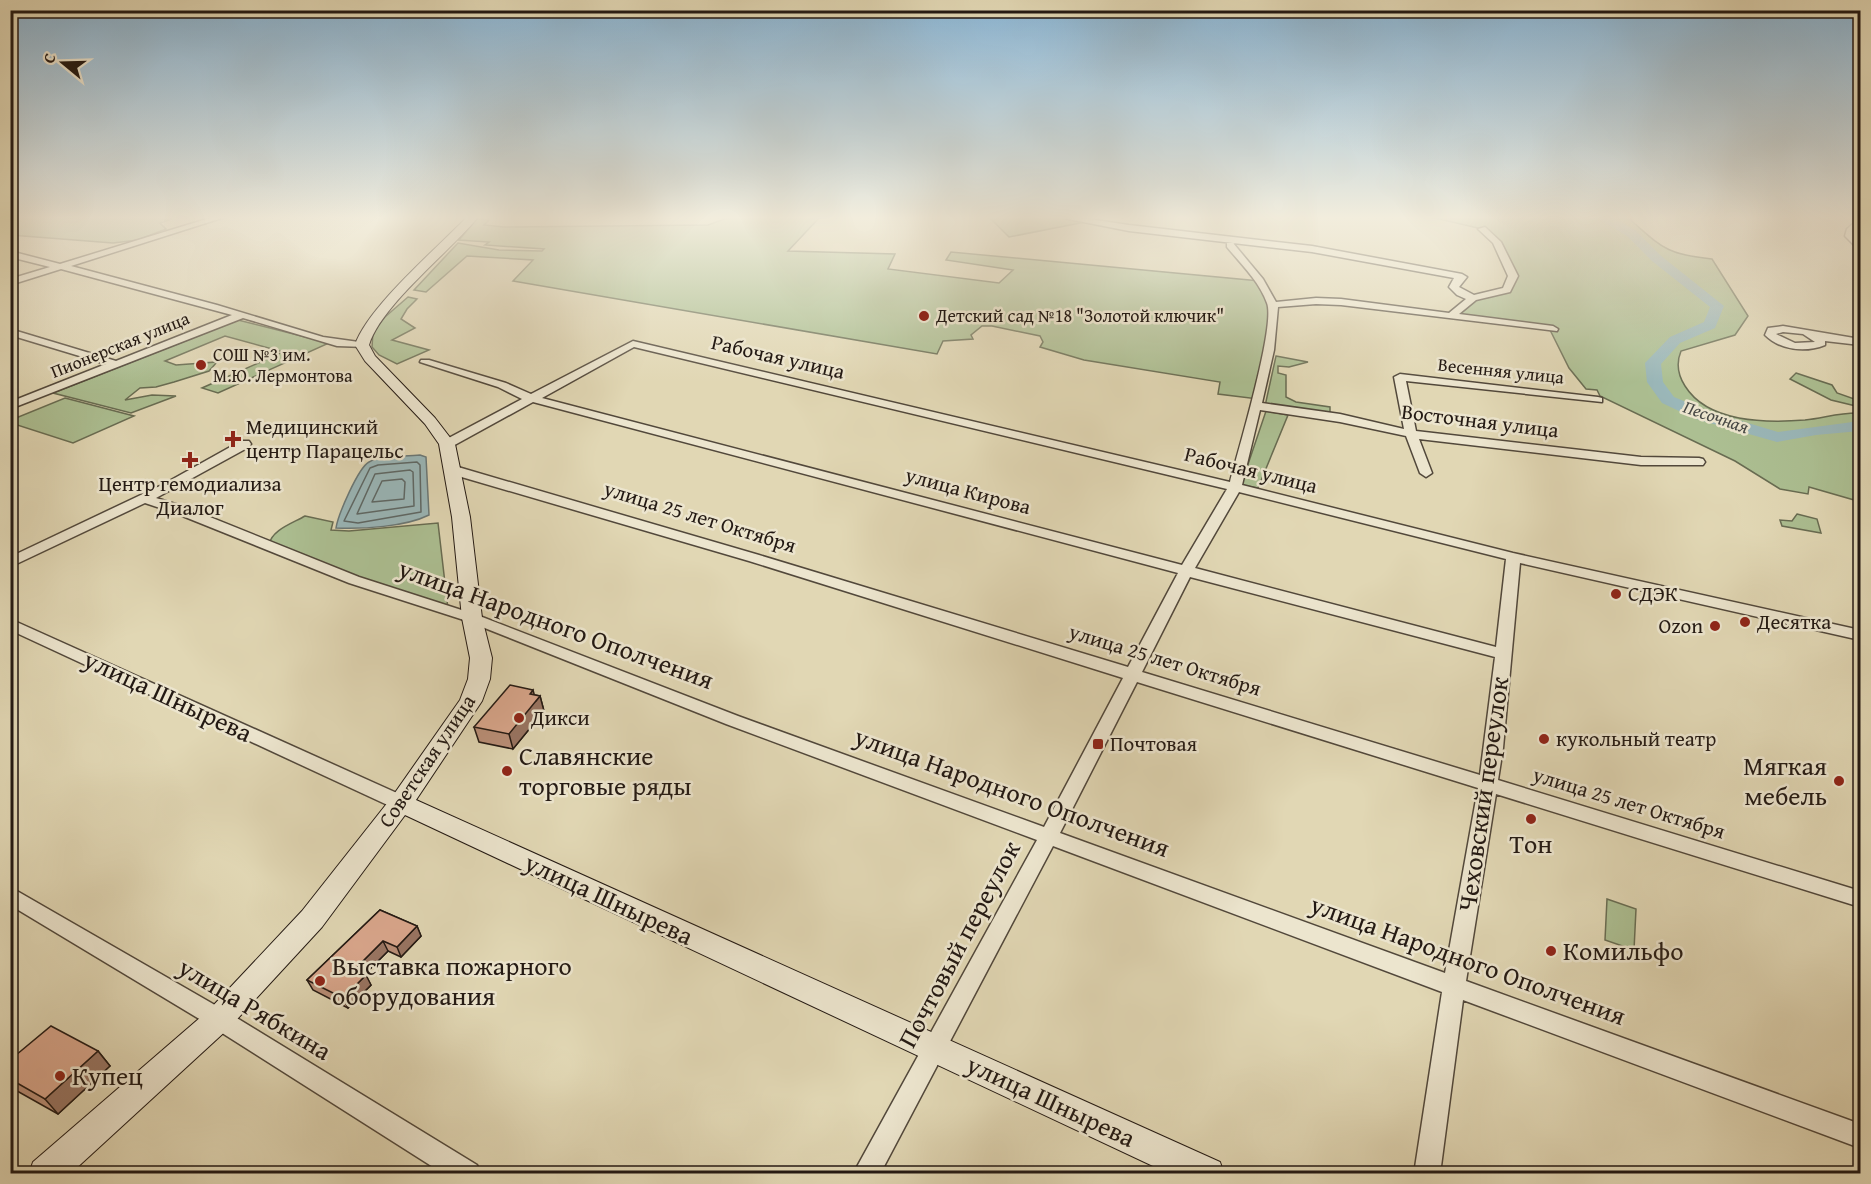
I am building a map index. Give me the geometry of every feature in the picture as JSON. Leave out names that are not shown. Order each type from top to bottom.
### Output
[{"type":"main road","points":[[362,345],[366,332],[384,309],[420,272]]},
{"type":"main road","name":"Советская улица","points":[[45,1173],[219,1019],[312,919],[401,804],[471,701],[479,679],[481,658],[472,618],[453,470],[447,444],[430,421],[370,358],[362,345]]},
{"type":"main road","name":"улица Шнырева","points":[[401,804],[1209,1173]]},
{"type":"street","points":[[10,282],[41,272]]},
{"type":"street","points":[[84,272],[332,341],[354,346],[362,345]]},
{"type":"street","points":[[1253,272],[1273,305],[1316,301],[1341,302],[1552,329]]},
{"type":"street","points":[[1437,272],[1462,277],[1458,279],[1454,287],[1460,293],[1473,298]]},
{"type":"street","points":[[1451,316],[1473,298],[1507,290],[1514,276],[1512,272]]},
{"type":"street","name":"Почтовый переулок","points":[[866,1173],[1049,836],[1186,571],[1235,487],[1257,406],[1269,350],[1273,305]]},
{"type":"street","name":"Пионерская улица","points":[[10,406],[242,315]]},
{"type":"street","points":[[10,332],[116,364]]},
{"type":"street","points":[[1816,340],[1860,344]]},
{"type":"street","name":"Рабочая улица","points":[[531,398],[633,344],[1235,487],[1513,557],[1860,635]]},
{"type":"street","name":"улица Кирова","points":[[424,362],[502,385],[531,398],[1502,654]]},
{"type":"street","name":"Весенняя улица","points":[[1411,434],[1400,377],[1598,400]]},
{"type":"street","points":[[447,444],[531,398]]},
{"type":"street","name":"Восточная улица","points":[[1257,406],[1340,418],[1411,434],[1641,460],[1700,462]]},
{"type":"street","points":[[1411,434],[1426,473]]},
{"type":"street","points":[[10,563],[145,499],[245,444]]},
{"type":"street","name":"улица 25 лет Октября","points":[[453,470],[754,558],[1860,899]]},
{"type":"street","name":"улица Народного Ополчения","points":[[145,499],[180,510],[401,597],[472,618],[732,720],[1860,1136]]},
{"type":"street","name":"Чеховский переулок","points":[[1427,1173],[1454,987],[1494,748],[1513,557]]},
{"type":"street","name":"улица Шнырева","points":[[10,624],[401,804]]},
{"type":"street","name":"улица Рябкина","points":[[10,895],[219,1019],[468,1173]]},
{"type":"green space","points":[[431,272],[448,272],[426,292],[414,290]]},
{"type":"green space","points":[[521,272],[914,272],[999,283],[1011,272],[1167,272],[1260,281],[1273,305],[1258,399],[1218,394],[1220,382],[1084,360],[1040,347],[1043,342],[1040,336],[992,326],[982,326],[971,335],[973,339],[943,341],[937,354],[513,281]]},
{"type":"green space","points":[[1511,272],[1720,272],[1748,316],[1735,335],[1681,351],[1678,369],[1685,386],[1695,398],[1708,407],[1739,418],[1790,421],[1860,413],[1860,505],[1854,500],[1809,487],[1808,494],[1780,489],[1735,461],[1600,396],[1597,390],[1586,389],[1569,368],[1550,330],[1450,317],[1473,298],[1507,290],[1513,276]]},
{"type":"green space","points":[[408,297],[417,299],[401,319],[415,328],[392,340],[429,350],[397,364],[379,355],[372,347],[373,332],[385,317]]},
{"type":"green space","points":[[238,320],[329,343],[218,393],[202,388],[283,352],[225,336],[165,361],[176,365],[217,362],[209,371],[156,387],[140,388],[125,400],[152,395],[176,396],[131,413],[53,393]]},
{"type":"green space","points":[[1276,356],[1308,362],[1289,367],[1278,366],[1278,373],[1286,375],[1286,397],[1296,402],[1330,407],[1330,414],[1265,406]]},
{"type":"green space","points":[[1796,373],[1832,385],[1837,393],[1860,401],[1860,407],[1831,400],[1790,379]]},
{"type":"green space","points":[[65,398],[134,416],[73,443],[11,423],[11,420]]},
{"type":"green space","points":[[1266,411],[1288,415],[1258,488],[1241,485]]},
{"type":"green space","points":[[1797,514],[1817,519],[1821,533],[1782,526],[1780,520],[1792,521]]},
{"type":"green space","points":[[305,516],[333,522],[331,530],[349,531],[438,523],[448,609],[269,545],[278,531]]},
{"type":"green space","points":[[1607,899],[1636,909],[1634,950],[1605,940]]},
{"type":"water","points":[[420,455],[426,457],[429,515],[396,525],[336,528],[354,482],[369,462],[387,457]]},
{"type":"building","points":[[510,685],[533,690],[530,694],[540,696],[509,734],[474,727]]},
{"type":"building","points":[[380,910],[417,926],[397,947],[383,941],[355,969],[366,975],[343,998],[307,980]]},
{"type":"building","points":[[51,1026],[98,1051],[45,1099],[10,1079],[10,1060]]},
{"type":"waterway","name":"Песочная","points":[[1674,272],[1717,306],[1710,325],[1675,340],[1653,363],[1655,382],[1668,400],[1702,415],[1777,437],[1816,430],[1860,426]]},
{"type":"place","name":"Детский сад №18 \"Золотой ключик\"","points":[[924,316]]},
{"type":"place","name":"СОШ №3 им. М.Ю. Лермонтова","points":[[201,365]]},
{"type":"place","name":"Медицинский центр Парацельс","points":[[233,439]]},
{"type":"place","name":"Центр гемодиализа Диалог","points":[[190,460]]},
{"type":"place","name":"СДЭК","points":[[1616,594]]},
{"type":"place","name":"Десятка","points":[[1745,622]]},
{"type":"place","name":"Ozon","points":[[1715,626]]},
{"type":"place","name":"Дикси","points":[[519,718]]},
{"type":"place","name":"кукольный театр","points":[[1544,739]]},
{"type":"place","name":"Почтовая","points":[[1098,744]]},
{"type":"place","name":"Славянские торговые ряды","points":[[507,771]]},
{"type":"place","name":"Мягкая мебель","points":[[1839,781]]},
{"type":"place","name":"Тон","points":[[1531,819]]},
{"type":"place","name":"Комильфо","points":[[1551,951]]},
{"type":"place","name":"Выставка пожарного оборудования","points":[[320,981]]},
{"type":"place","name":"Купец","points":[[60,1076]]}]
